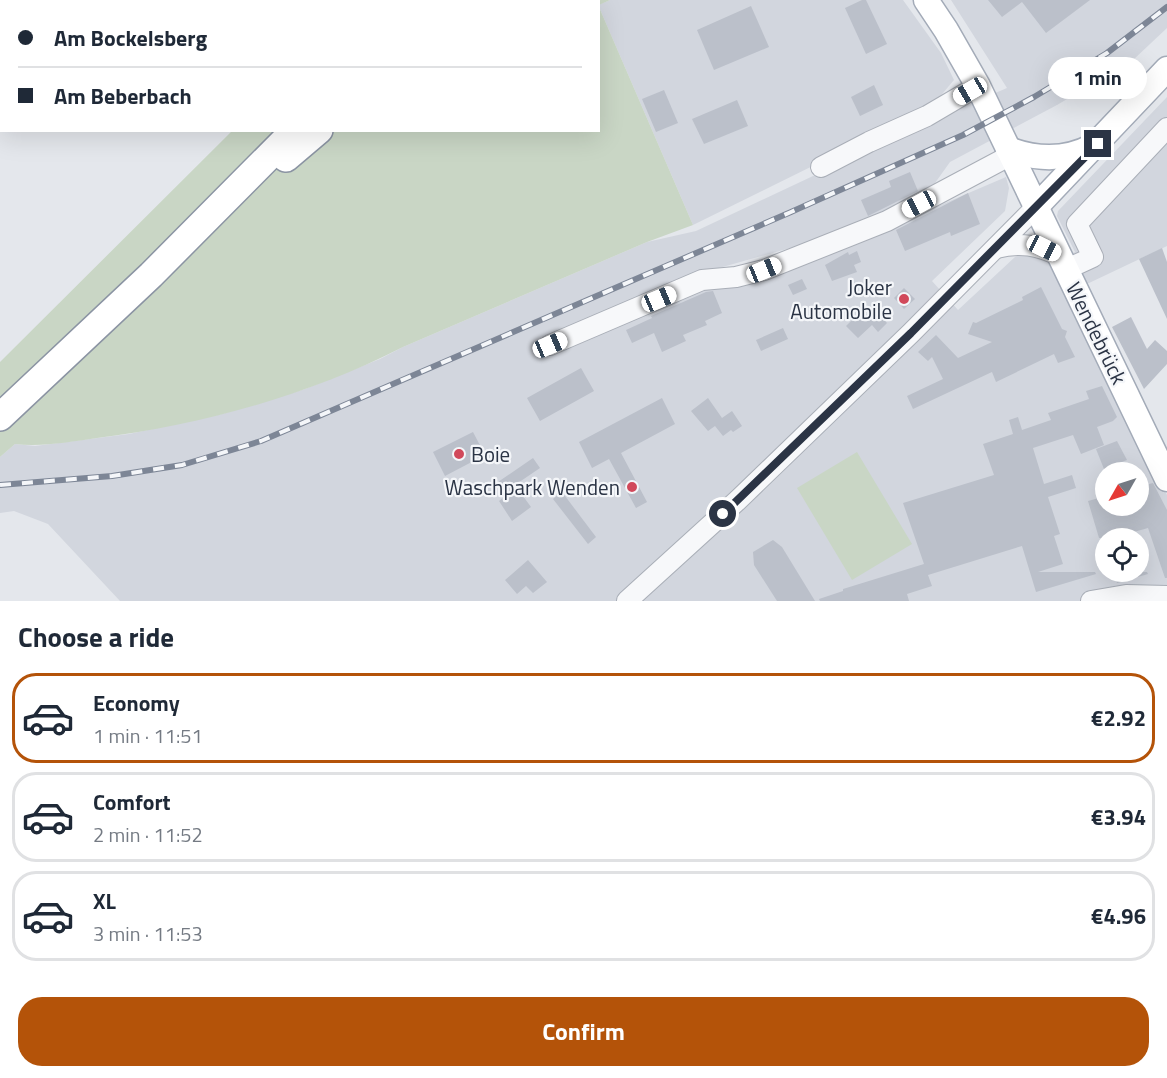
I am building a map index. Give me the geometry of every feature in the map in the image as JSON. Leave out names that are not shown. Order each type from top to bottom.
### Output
[{"type":"highway","points":[[0,417],[151,275],[293,132]]},
{"type":"highway","points":[[151,275],[317,132]]},
{"type":"main road","name":"Wendebrück","points":[[926,0],[978,86],[1063,263],[1161,453],[1167,478]]},
{"type":"main road","points":[[1036,207],[1167,69]]},
{"type":"main road","points":[[1010,152],[1049,158],[1072,155],[1098,144]]},
{"type":"street","points":[[821,167],[927,116],[978,86]]},
{"type":"street","points":[[996,248],[1029,244],[1044,248],[1063,263],[1093,257],[1077,224],[1167,128]]},
{"type":"street","points":[[550,345],[702,280],[736,277],[764,270],[887,221],[1010,152]]},
{"type":"street","points":[[627,601],[738,500],[1036,207]]},
{"type":"street","points":[[1091,601],[1126,596],[1167,596]]},
{"type":"shaded area","points":[[610,0],[903,0],[941,53],[954,80],[927,112],[693,225],[600,10],[600,4]]},
{"type":"shaded area","points":[[951,0],[1167,0],[1167,28],[1133,60],[1057,105],[950,162],[930,190],[854,230],[712,270],[737,284],[882,230],[1006,177],[1009,188],[1005,211],[932,281],[958,310],[1015,257],[1026,252],[1053,263],[1075,252],[1057,216],[1058,211],[1167,97],[1167,246],[1068,293],[1092,347],[1167,495],[1167,601],[120,601],[48,524],[14,511],[0,513],[0,457],[15,444],[35,446],[129,434],[222,414],[305,389],[380,359],[647,242],[696,231],[930,121],[1007,88]]},
{"type":"green space","points":[[600,0],[610,0],[600,5]]},
{"type":"green space","points":[[600,9],[693,225],[647,242],[330,380],[254,406],[176,425],[56,444],[15,444],[0,457],[0,362],[231,132],[600,132]]},
{"type":"green space","points":[[857,452],[912,544],[852,580],[797,488]]},
{"type":"building","points":[[866,0],[887,44],[866,54],[845,8]]},
{"type":"building","points":[[988,0],[1090,0],[1046,33],[1022,2],[1002,17]]},
{"type":"building","points":[[751,6],[769,47],[714,70],[697,30]]},
{"type":"building","points":[[874,85],[883,105],[860,116],[851,97]]},
{"type":"building","points":[[664,90],[678,123],[656,132],[642,99]]},
{"type":"building","points":[[737,100],[748,126],[704,144],[692,119]]},
{"type":"building","points":[[910,172],[918,191],[868,216],[861,200],[891,187],[889,181]]},
{"type":"building","points":[[968,193],[980,224],[951,236],[950,232],[905,251],[896,230]]},
{"type":"building","points":[[1162,248],[1167,262],[1167,319],[1139,259]]},
{"type":"building","points":[[857,251],[861,262],[854,265],[857,272],[832,281],[825,265],[848,252],[849,255]]},
{"type":"building","points":[[802,279],[807,289],[793,295],[788,285]]},
{"type":"building","points":[[1041,287],[1062,329],[1067,331],[1065,337],[1075,357],[1058,363],[1054,354],[996,382],[992,372],[913,409],[907,396],[943,379],[932,357],[928,361],[918,352],[936,335],[958,358],[992,342],[968,334],[973,322],[976,323],[1023,300],[1022,297]]},
{"type":"building","points":[[904,288],[915,299],[904,309],[894,298]]},
{"type":"building","points":[[713,291],[722,313],[705,321],[707,325],[683,335],[686,341],[662,352],[654,333],[632,343],[626,330],[652,318],[651,316]]},
{"type":"building","points":[[873,308],[887,323],[878,332],[872,325],[858,338],[846,326],[857,315],[862,319]]},
{"type":"building","points":[[1131,317],[1147,349],[1155,340],[1167,351],[1167,364],[1144,389],[1112,327]]},
{"type":"building","points":[[783,328],[788,339],[761,351],[756,340]]},
{"type":"building","points":[[581,368],[594,391],[540,421],[527,398]]},
{"type":"building","points":[[1102,386],[1117,417],[1097,427],[1104,445],[1081,454],[1073,435],[1033,448],[1044,484],[1072,475],[1076,488],[1048,497],[1060,534],[1054,536],[1063,564],[1038,572],[1095,572],[1095,574],[1036,592],[1022,546],[928,575],[932,586],[907,594],[909,601],[820,601],[819,599],[843,591],[843,589],[924,564],[903,503],[994,475],[983,444],[1013,434],[1009,420],[1018,417],[1022,430],[1051,420],[1048,413],[1089,399],[1086,391]]},
{"type":"building","points":[[662,398],[675,424],[621,453],[647,502],[636,508],[609,459],[592,468],[579,442]]},
{"type":"building","points":[[708,398],[722,418],[732,411],[742,426],[723,436],[715,426],[708,431],[691,411]]},
{"type":"building","name":"Boie","points":[[473,432],[485,455],[445,476],[433,452]]},
{"type":"building","points":[[1117,441],[1127,460],[1101,462],[1096,449]]},
{"type":"building","points":[[533,458],[540,468],[515,485],[531,507],[512,521],[499,501],[507,495],[498,482]]},
{"type":"building","points":[[1153,483],[1167,510],[1167,578],[1165,578],[1149,528],[1096,528],[1088,501],[1095,499],[1095,516],[1149,516],[1149,484]]},
{"type":"building","points":[[562,492],[596,537],[588,544],[553,499]]},
{"type":"building","points":[[773,540],[782,547],[815,601],[777,601],[754,565],[753,552]]},
{"type":"building","points":[[528,560],[547,582],[533,593],[526,586],[517,594],[505,580]]},
{"type":"railway","points":[[0,485],[112,476],[182,465],[261,441],[791,212],[963,135],[1034,97],[1107,53],[1167,7]]},
{"type":"place","name":"Joker Automobile","points":[[904,299]]},
{"type":"place","name":"Boie","points":[[459,454]]},
{"type":"place","name":"Waschpark Wenden","points":[[632,487]]},
{"type":"route","points":[[723,514],[911,333],[1098,144]]}]
